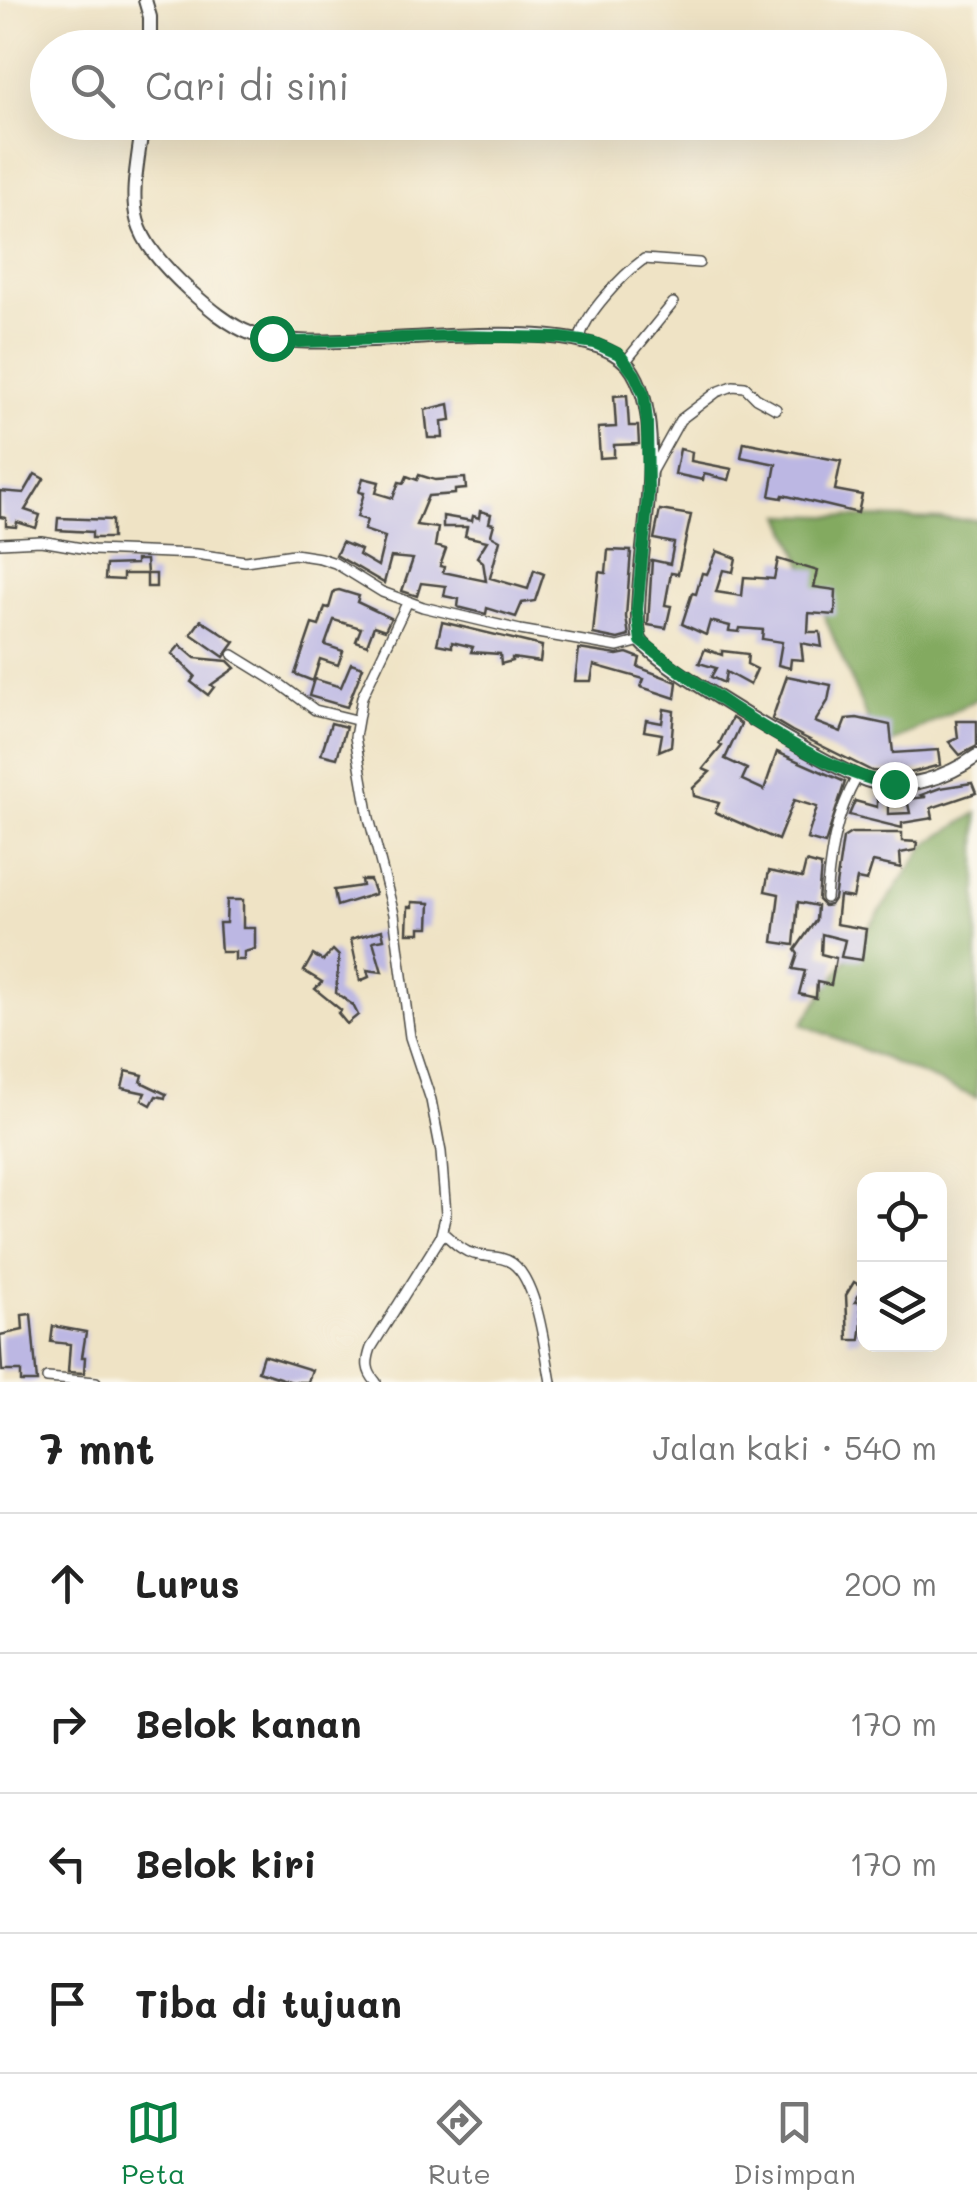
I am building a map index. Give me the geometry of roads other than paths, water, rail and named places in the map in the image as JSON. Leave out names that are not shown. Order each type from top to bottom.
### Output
[{"type":"main road","points":[[145,0],[151,30]]},
{"type":"main road","points":[[140,140],[132,196],[142,236],[178,280],[253,334],[299,342],[453,336],[580,340],[610,349],[626,361],[644,395],[648,477],[637,610],[641,641],[766,726],[857,776],[915,784],[955,771],[977,756]]},
{"type":"street","points":[[580,340],[582,327],[602,300],[644,259],[699,263]]},
{"type":"street","points":[[626,361],[673,303]]},
{"type":"street","points":[[648,477],[680,420],[718,392],[733,386],[745,387],[776,410]]},
{"type":"street","points":[[0,542],[41,541],[110,552],[196,554],[245,561],[294,554],[334,563],[382,592],[408,601],[520,630],[618,647],[641,641]]},
{"type":"street","points":[[376,1382],[369,1374],[367,1359],[371,1348],[442,1232],[446,1214],[442,1152],[410,1037],[394,914],[368,818],[356,720],[374,667],[408,601]]},
{"type":"street","points":[[232,655],[314,710],[356,720]]},
{"type":"street","points":[[826,898],[830,847],[846,796],[857,776]]},
{"type":"street","points":[[442,1232],[461,1249],[516,1264],[532,1293],[551,1382]]},
{"type":"street","points":[[47,1378],[85,1378],[96,1382]]}]
